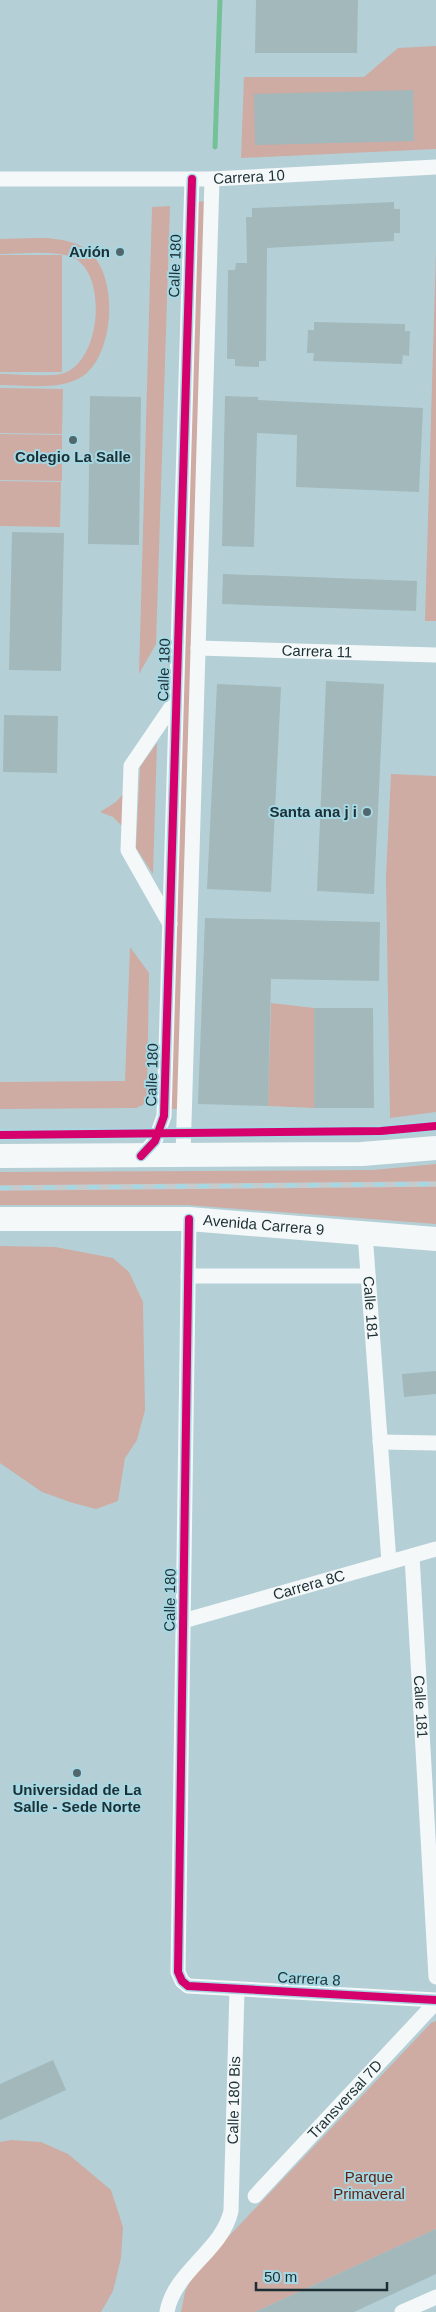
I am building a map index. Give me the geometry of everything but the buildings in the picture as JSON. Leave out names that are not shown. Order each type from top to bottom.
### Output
[{"type":"main road","points":[[0,1156],[362,1154],[436,1148]]},
{"type":"main road","name":"Avenida Carrera 9","points":[[0,1219],[189,1219],[436,1239]]},
{"type":"street","name":"Carrera 10","points":[[0,179],[212,179],[436,167]]},
{"type":"street","name":"Calle 180","points":[[141,1156],[155,1140],[164,1116],[192,179]]},
{"type":"street","points":[[183,1156],[212,179]]},
{"type":"street","name":"Carrera 11","points":[[198,648],[436,655]]},
{"type":"street","points":[[170,924],[128,850],[131,766],[176,700]]},
{"type":"street","name":"Calle 180","points":[[182,1981],[178,1972],[189,1219]]},
{"type":"street","name":"Calle 181","points":[[365,1233],[389,1562]]},
{"type":"street","points":[[188,1276],[368,1276]]},
{"type":"street","points":[[380,1442],[436,1443]]},
{"type":"street","name":"Carrera 8C","points":[[183,1621],[436,1549]]},
{"type":"street","name":"Calle 181","points":[[412,1556],[436,1977]]},
{"type":"street","name":"Carrera 8","points":[[182,1981],[188,1986],[436,2001]]},
{"type":"street","name":"Calle 180 Bis","points":[[168,2305],[180,2282],[228,2225],[232,2211],[237,1989]]},
{"type":"street","name":"Transversal 7D","points":[[254,2196],[436,2001]]},
{"type":"street","points":[[402,2312],[436,2297]]},
{"type":"green space","points":[[436,46],[436,149],[241,158],[244,77],[364,77],[398,48]]},
{"type":"green space","points":[[205,201],[178,1109],[171,1109],[198,202]]},
{"type":"green space","points":[[170,206],[156,644],[139,674],[152,207]]},
{"type":"green space","points":[[42,238],[64,240],[83,247],[95,258],[103,273],[108,291],[107,331],[102,349],[94,365],[83,376],[64,384],[0,385],[0,374],[55,375],[74,367],[84,355],[91,339],[95,321],[96,302],[93,284],[86,269],[76,259],[50,253],[0,254],[0,239]]},
{"type":"green space","points":[[436,250],[436,621],[425,621]]},
{"type":"green space","points":[[0,255],[62,255],[62,372],[0,372]]},
{"type":"green space","points":[[0,388],[63,389],[62,434],[0,433]]},
{"type":"green space","points":[[0,434],[62,435],[62,481],[0,480]]},
{"type":"green space","points":[[0,481],[61,482],[60,527],[0,526]]},
{"type":"green space","points":[[157,743],[153,874],[136,848],[140,767]]},
{"type":"green space","points":[[391,774],[436,776],[436,1112],[390,1118],[386,877]]},
{"type":"green space","points":[[123,794],[123,827],[113,817],[100,812],[116,802]]},
{"type":"green space","points":[[130,947],[149,973],[147,1097],[143,1105],[136,1108],[0,1109],[0,1082],[125,1081]]},
{"type":"green space","points":[[271,1003],[314,1008],[314,1108],[268,1106]]},
{"type":"green space","points":[[436,1164],[436,1224],[187,1205],[0,1205],[0,1172],[373,1170]]},
{"type":"green space","points":[[0,1246],[55,1247],[113,1258],[129,1272],[143,1302],[145,1410],[137,1440],[125,1458],[118,1501],[96,1509],[73,1503],[42,1492],[0,1463]]},
{"type":"green space","name":"Parque Primaveral","points":[[436,2021],[436,2229],[255,2312],[181,2312],[185,2292],[194,2273],[431,2023]]},
{"type":"green space","points":[[11,2140],[41,2142],[68,2154],[111,2190],[123,2227],[121,2258],[113,2291],[101,2312],[0,2312],[0,2142]]},
{"type":"waterway","points":[[215,147],[220,0]]},
{"type":"railway","points":[[0,1188],[436,1184]]},
{"type":"cycle path","points":[[141,1156],[155,1141],[164,1116],[192,179]]},
{"type":"cycle path","points":[[0,1135],[381,1131],[436,1126]]},
{"type":"cycle path","points":[[189,1219],[178,1972],[182,1981],[188,1986],[436,2000]]},
{"type":"place","name":"Avión","points":[[120,252]]},
{"type":"place","name":"Colegio La Salle","points":[[73,440]]},
{"type":"place","name":"Santa ana j i","points":[[367,812]]},
{"type":"place","name":"Universidad de La Salle - Sede Norte","points":[[77,1773]]}]
